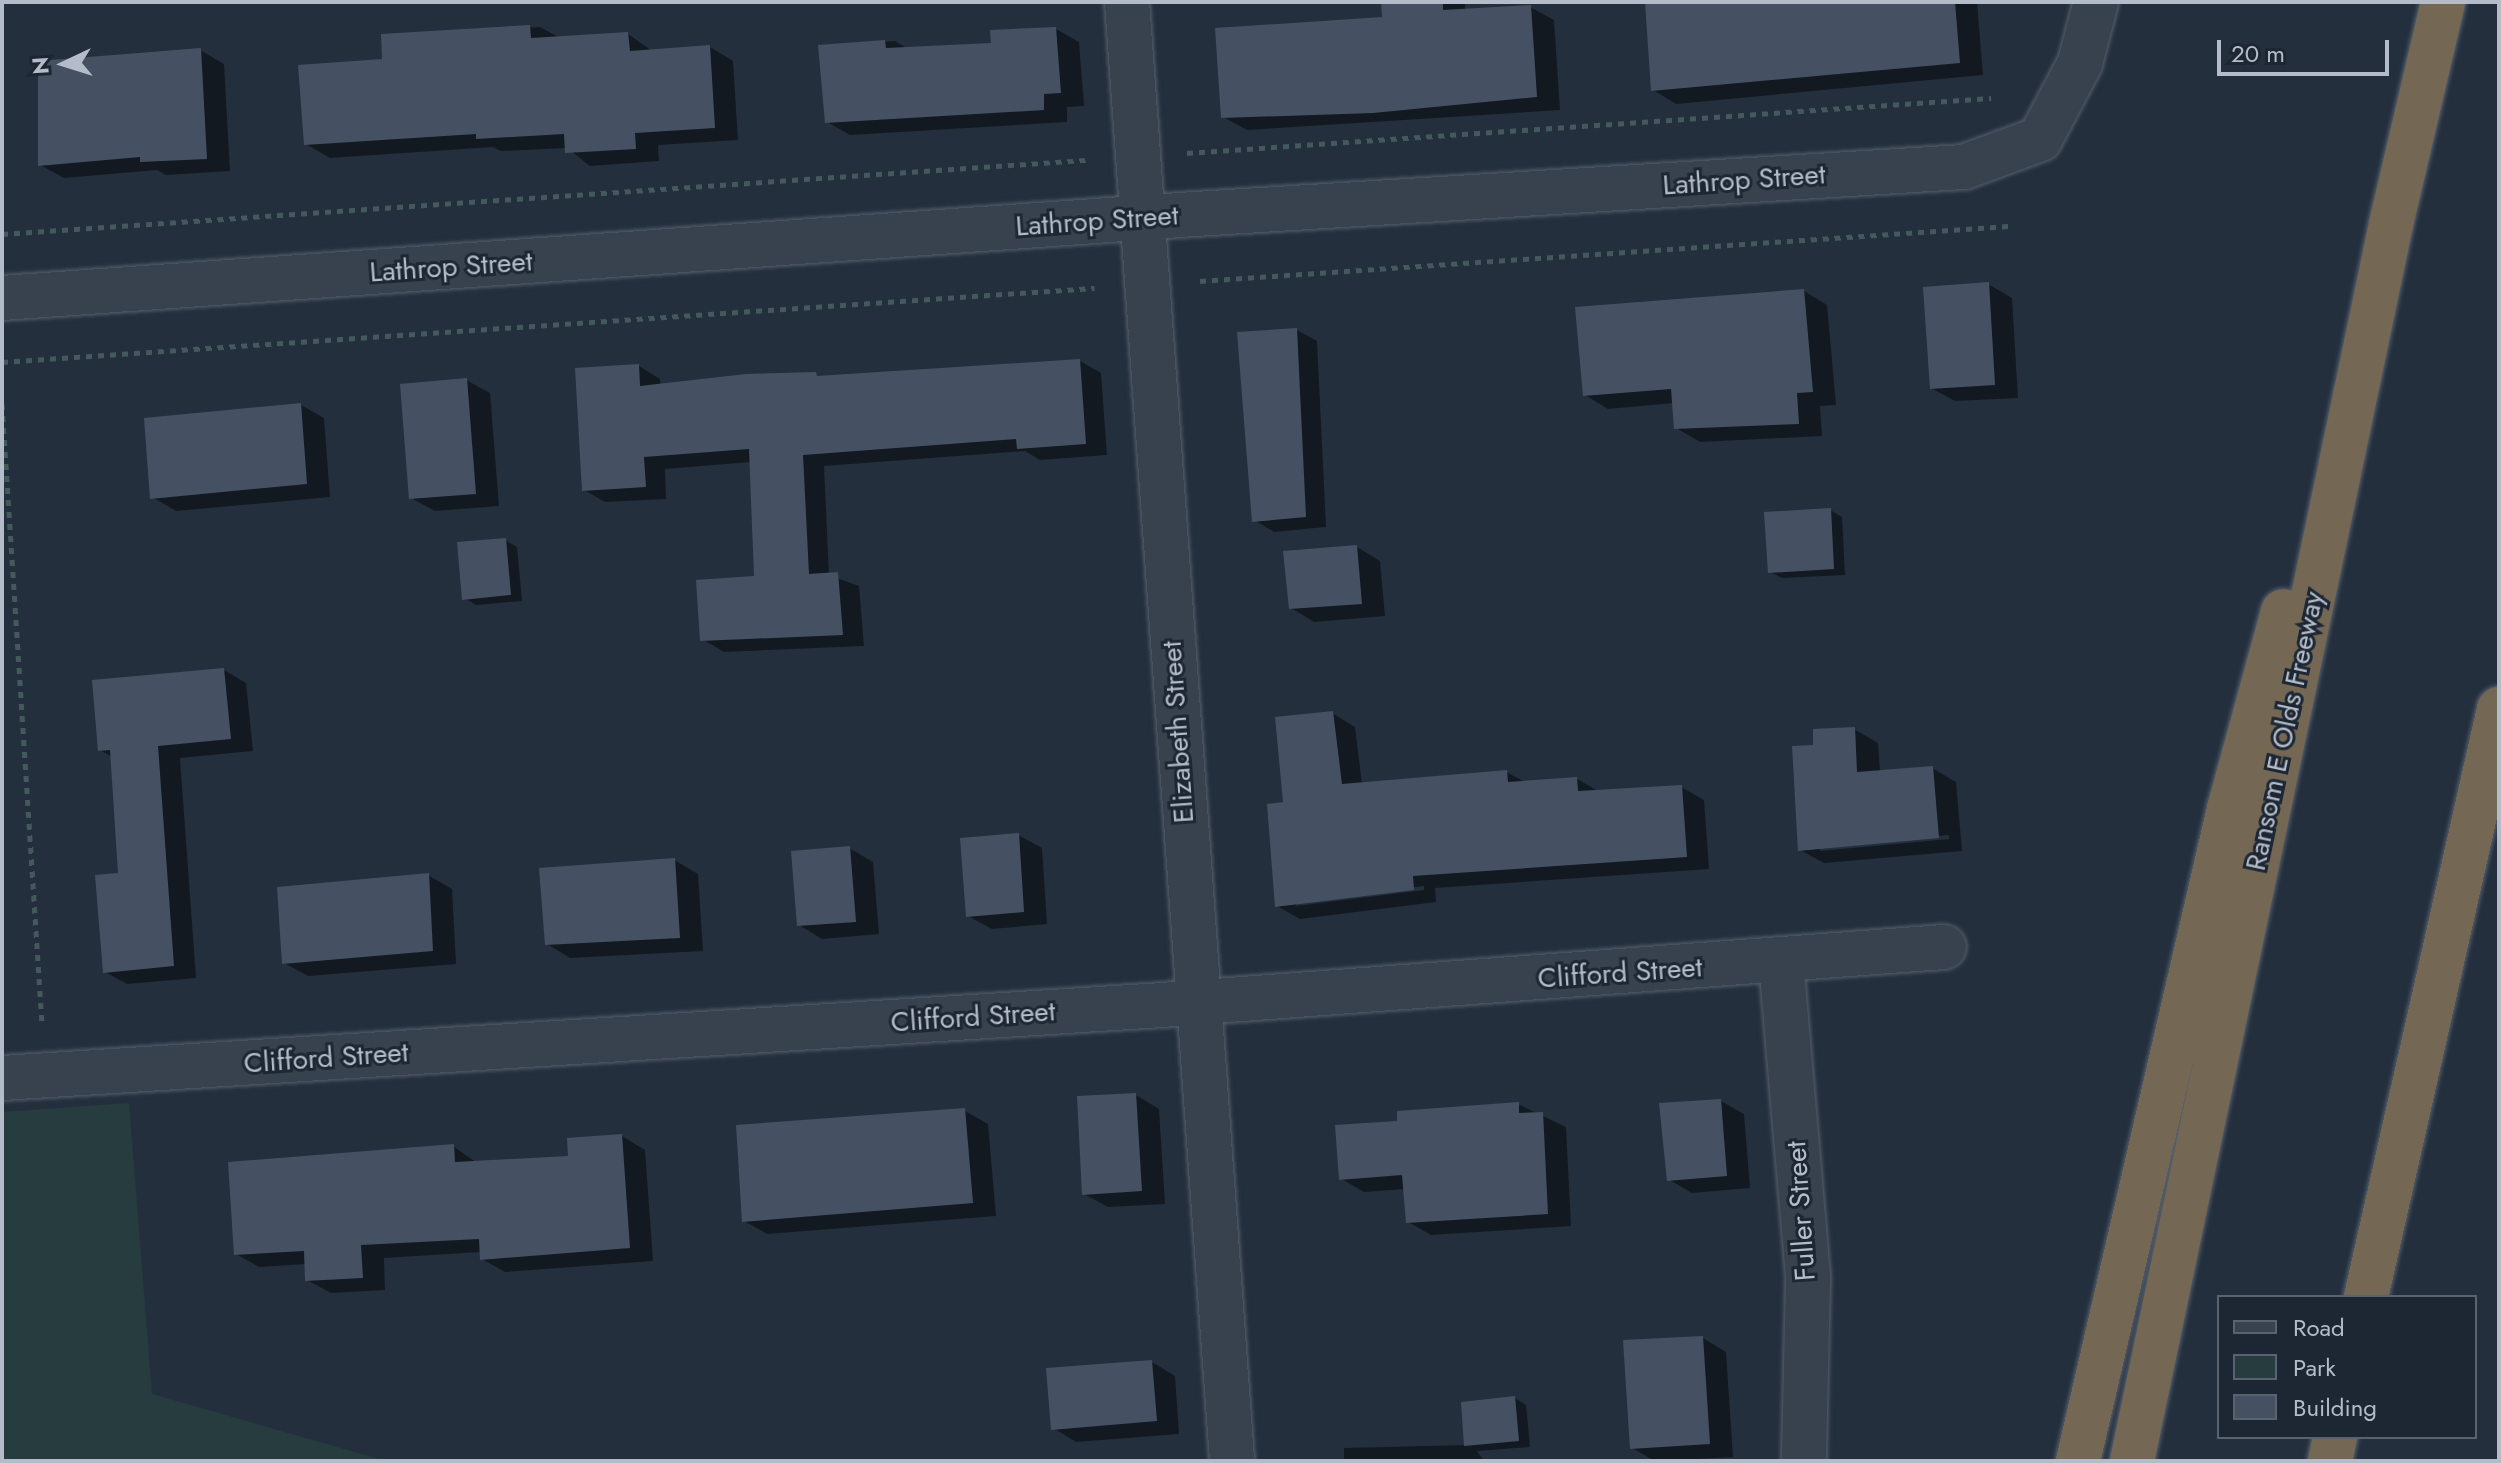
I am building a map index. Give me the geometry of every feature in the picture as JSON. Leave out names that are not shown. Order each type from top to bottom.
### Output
[{"type":"highway","name":"Ransom E Olds Freeway","points":[[2132,1461],[2391,224],[2443,2]]},
{"type":"highway","points":[[2078,1461],[2229,809],[2391,224]]},
{"type":"highway","points":[[2366,1295],[2499,709]]},
{"type":"highway","points":[[2330,1461],[2335,1439]]},
{"type":"street","name":"Elizabeth Street","points":[[1127,2],[1232,1461]]},
{"type":"street","name":"Lathrop Street","points":[[2,298],[1142,218],[1964,167],[2040,139],[2080,63],[2096,2]]},
{"type":"street","name":"Clifford Street","points":[[2,1078],[1197,1002],[1944,947]]},
{"type":"street","name":"Fuller Street","points":[[1781,961],[1808,1279],[1804,1461]]},
{"type":"path","points":[[2,234],[2003,97]]},
{"type":"path","points":[[2,362],[2009,226]]},
{"type":"path","points":[[2,404],[45,1076]]},
{"type":"green space","points":[[129,1103],[152,1394],[386,1461],[2,1461],[2,1112]]},
{"type":"building","points":[[1381,2],[1443,2],[1443,10],[1531,5],[1537,97],[1373,113],[1221,118],[1215,28],[1382,17]]},
{"type":"building","points":[[1645,2],[1955,2],[1960,63],[1651,91]]},
{"type":"building","points":[[530,25],[531,38],[628,32],[630,51],[710,45],[715,128],[635,133],[636,149],[565,153],[564,134],[476,139],[476,134],[304,145],[298,65],[382,59],[381,34]]},
{"type":"building","points":[[1056,27],[1061,93],[1044,94],[1044,110],[825,123],[818,45],[885,40],[886,48],[991,43],[990,30]]},
{"type":"building","points":[[201,48],[207,159],[140,162],[140,157],[38,166],[38,61]]},
{"type":"building","points":[[1989,282],[1995,385],[1930,389],[1923,287]]},
{"type":"building","points":[[1804,289],[1813,392],[1797,393],[1799,424],[1674,429],[1671,389],[1583,396],[1575,307]]},
{"type":"building","points":[[1297,328],[1306,517],[1252,522],[1237,332]]},
{"type":"building","points":[[1080,359],[1086,444],[1017,449],[1016,439],[803,455],[809,574],[838,572],[843,635],[700,641],[696,580],[754,576],[749,449],[644,457],[646,487],[582,491],[575,368],[639,364],[640,386],[746,374],[816,372],[817,376]]},
{"type":"building","points":[[467,378],[476,494],[409,499],[400,384]]},
{"type":"building","points":[[301,403],[307,484],[150,499],[144,418]]},
{"type":"building","points":[[1831,508],[1834,569],[1768,573],[1764,512]]},
{"type":"building","points":[[506,538],[511,595],[462,600],[457,542]]},
{"type":"building","points":[[1357,545],[1362,604],[1289,609],[1283,551]]},
{"type":"building","points":[[224,668],[231,739],[158,746],[174,966],[103,973],[95,875],[118,873],[110,750],[98,751],[92,680]]},
{"type":"building","points":[[1333,711],[1342,784],[1507,770],[1508,782],[1577,777],[1578,791],[1682,785],[1687,857],[1413,876],[1414,890],[1275,907],[1267,804],[1283,802],[1275,717]]},
{"type":"building","points":[[1855,727],[1857,772],[1933,766],[1939,838],[1798,851],[1792,746],[1813,745],[1813,729]]},
{"type":"building","points":[[1019,833],[1024,912],[966,917],[960,838]]},
{"type":"building","points":[[850,846],[856,922],[797,926],[791,851]]},
{"type":"building","points":[[675,858],[680,938],[545,945],[539,868]]},
{"type":"building","points":[[429,873],[433,951],[282,964],[277,887]]},
{"type":"building","points":[[1136,1093],[1142,1191],[1082,1195],[1077,1096]]},
{"type":"building","points":[[1721,1099],[1727,1176],[1667,1181],[1659,1103]]},
{"type":"building","points":[[1519,1102],[1519,1113],[1543,1112],[1548,1214],[1406,1223],[1402,1175],[1339,1180],[1335,1125],[1397,1121],[1397,1111]]},
{"type":"building","points":[[965,1108],[973,1203],[742,1222],[736,1125]]},
{"type":"building","points":[[622,1134],[630,1248],[480,1260],[479,1239],[361,1245],[363,1278],[305,1281],[304,1251],[234,1255],[228,1162],[454,1144],[455,1162],[568,1156],[567,1138]]},
{"type":"building","points":[[1703,1336],[1710,1444],[1630,1449],[1623,1340]]},
{"type":"building","points":[[1152,1360],[1157,1421],[1051,1430],[1046,1368]]},
{"type":"building","points":[[1515,1396],[1519,1441],[1464,1446],[1461,1402]]}]
